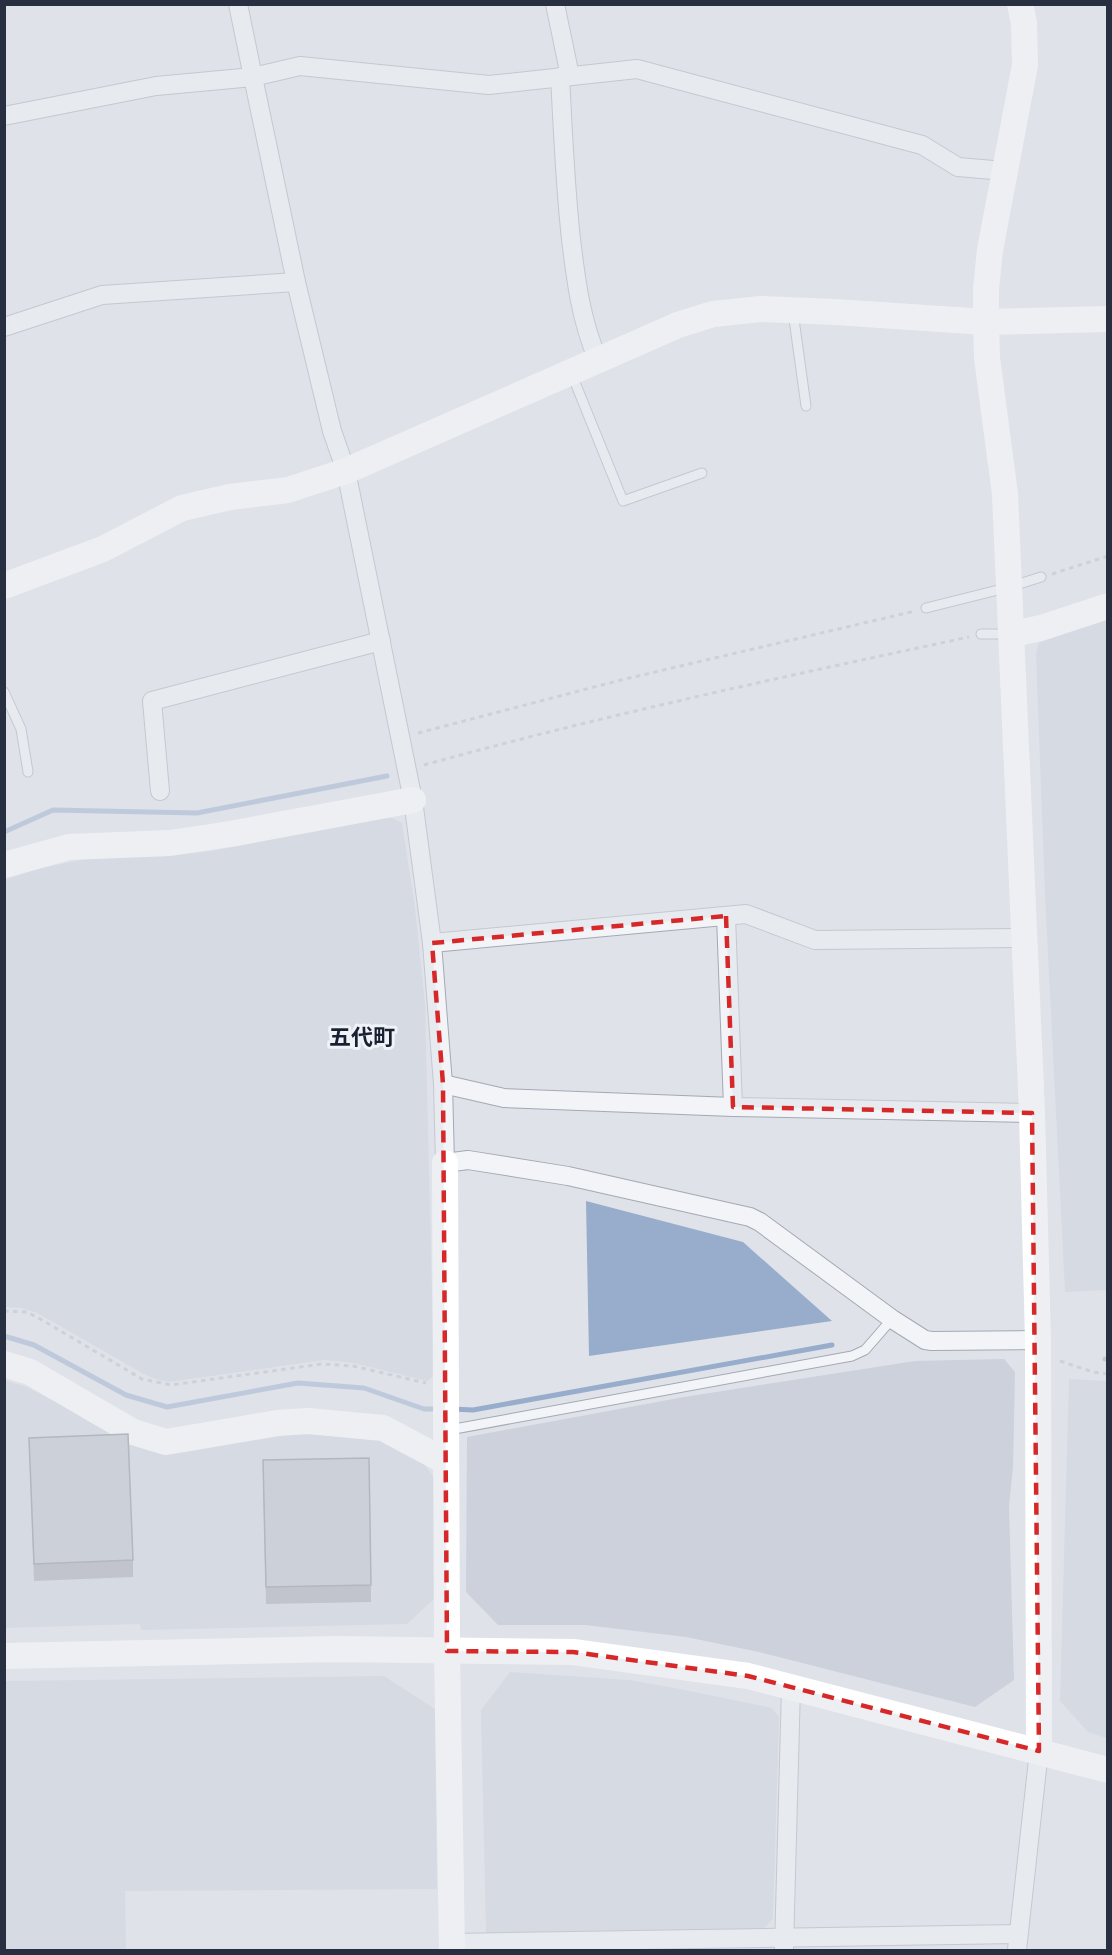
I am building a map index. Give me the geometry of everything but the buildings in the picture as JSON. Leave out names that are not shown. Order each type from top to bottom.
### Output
[{"type":"street","points":[[238,4],[296,282],[332,431],[346,471],[408,770],[432,944],[443,1084],[447,1651],[452,1947],[1018,1942],[1039,1751],[1038,1340],[1032,1113],[1010,587],[1005,495],[987,357],[986,289],[990,250],[1024,65],[1024,23],[1020,4]]},
{"type":"street","points":[[555,4],[565,77],[568,210],[577,292],[598,360]]},
{"type":"street","points":[[4,116],[156,86],[253,77],[300,66],[489,85],[637,69],[922,145],[958,167],[1005,171]]},
{"type":"street","points":[[4,327],[102,295],[296,282]]},
{"type":"street","points":[[4,586],[103,549],[182,508],[230,497],[288,490],[346,471],[678,325],[713,314],[761,309],[986,322],[1107,319]]},
{"type":"street","points":[[1012,634],[1041,628],[1107,606]]},
{"type":"street","points":[[160,791],[152,701],[381,641]]},
{"type":"street","points":[[4,865],[69,847],[170,843],[413,800]]},
{"type":"street","points":[[432,944],[746,914],[815,940],[1025,938]]},
{"type":"street","points":[[726,916],[733,1107]]},
{"type":"street","points":[[443,1084],[504,1098],[733,1107],[1032,1113]]},
{"type":"street","points":[[444,1163],[468,1160],[568,1176],[750,1217],[925,1340],[1038,1340]]},
{"type":"street","points":[[4,1364],[30,1372],[133,1432],[166,1442],[277,1423],[308,1421],[383,1428],[446,1461]]},
{"type":"street","points":[[4,1656],[337,1649],[573,1653],[748,1676],[1107,1770]]},
{"type":"street","points":[[784,1944],[790,1687]]},
{"type":"lane","points":[[792,310],[806,406]]},
{"type":"lane","points":[[571,372],[623,501],[702,473]]},
{"type":"lane","points":[[926,608],[1041,577]]},
{"type":"lane","points":[[981,634],[1012,634]]},
{"type":"lane","points":[[4,692],[21,729],[28,772]]},
{"type":"lane","points":[[445,1431],[852,1356],[865,1350],[892,1319]]},
{"type":"path","points":[[1041,577],[1107,556]]},
{"type":"path","points":[[401,737],[621,680],[926,608]]},
{"type":"path","points":[[408,770],[488,747],[756,683],[981,634]]},
{"type":"path","points":[[4,1311],[27,1312],[142,1379],[164,1384],[171,1385],[322,1364],[353,1366],[445,1387]]},
{"type":"path","points":[[1058,1360],[1093,1372],[1107,1374]]},
{"type":"highlighted area","points":[[726,916],[733,1107],[1032,1113],[1039,1751],[748,1676],[573,1652],[447,1651],[443,1084],[432,943]]},
{"type":"shaded area","points":[[1107,617],[1107,1290],[1065,1292],[1045,894],[1036,654],[1038,645],[1044,638]]},
{"type":"shaded area","points":[[390,817],[402,823],[415,908],[425,1004],[434,1376],[427,1381],[354,1363],[324,1360],[169,1382],[142,1373],[37,1313],[22,1308],[5,1307],[4,880],[41,868],[95,857],[169,856],[212,851]]},
{"type":"shaded area","points":[[1004,1359],[1015,1372],[1013,1467],[1009,1506],[1014,1680],[975,1707],[759,1652],[686,1637],[585,1625],[498,1625],[466,1592],[467,1437],[684,1397],[915,1361]]},
{"type":"shaded area","points":[[1069,1379],[1107,1381],[1107,1738],[1088,1732],[1060,1701]]},
{"type":"shaded area","points":[[4,1380],[27,1387],[149,1451],[180,1453],[298,1433],[380,1440],[425,1465],[435,1479],[436,1597],[407,1624],[141,1630],[140,1624],[5,1628]]},
{"type":"shaded area","points":[[510,1672],[629,1680],[772,1708],[779,1717],[773,1919],[763,1929],[486,1934],[481,1710]]},
{"type":"shaded area","points":[[384,1676],[435,1709],[437,1889],[125,1891],[126,1950],[5,1950],[5,1681]]},
{"type":"water","points":[[586,1201],[743,1242],[832,1321],[589,1356]]},
{"type":"waterway","points":[[4,832],[53,810],[197,813],[387,776]]},
{"type":"waterway","points":[[4,1336],[34,1345],[126,1395],[167,1407],[298,1383],[364,1388],[424,1409],[440,1409]]},
{"type":"waterway","points":[[452,1409],[473,1410],[832,1345]]},
{"type":"district","name":"五代町","points":[[362,1037]]}]
